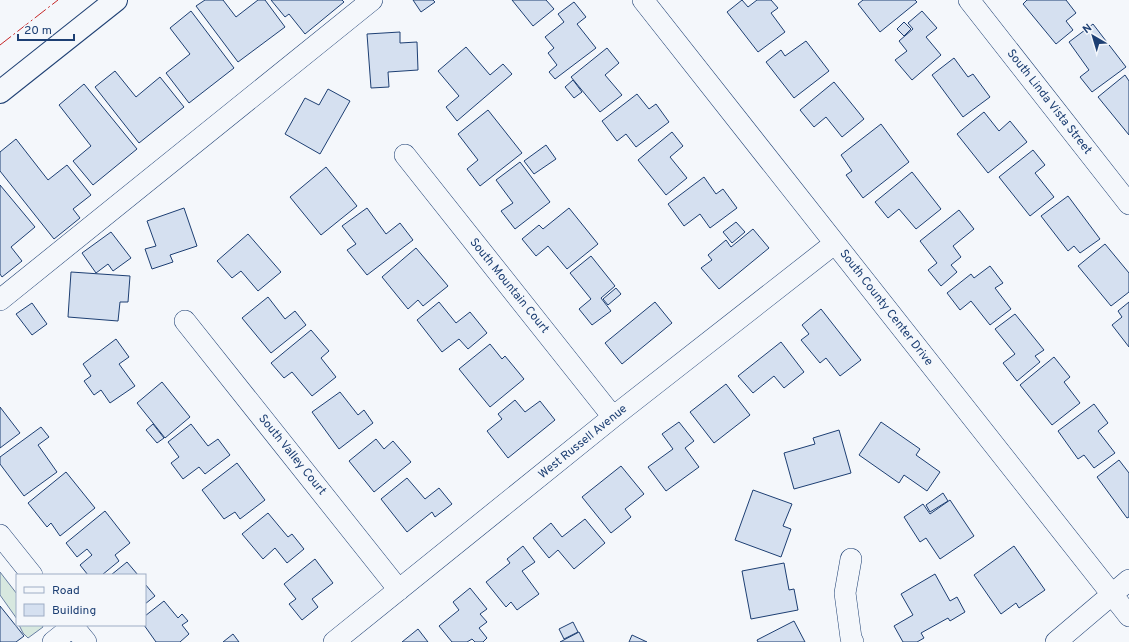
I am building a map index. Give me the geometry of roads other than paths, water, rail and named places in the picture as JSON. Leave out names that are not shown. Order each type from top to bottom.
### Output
[{"type":"main road","points":[[0,92],[116,0]]},
{"type":"street","points":[[0,300],[372,0]]},
{"type":"street","name":"South County Center Drive","points":[[643,0],[1129,616]]},
{"type":"street","name":"South Linda Vista Street","points":[[969,0],[1129,204]]},
{"type":"street","name":"South Mountain Court","points":[[405,156],[613,417]]},
{"type":"street","name":"West Russell Avenue","points":[[334,642],[613,417],[834,244]]},
{"type":"street","name":"South Valley Court","points":[[185,321],[399,590]]},
{"type":"street","points":[[0,535],[31,574]]},
{"type":"street","points":[[851,559],[846,593],[851,638],[853,642]]},
{"type":"street","points":[[1056,642],[1129,580]]},
{"type":"street","points":[[53,642],[72,626]]},
{"type":"street","points":[[74,626],[86,642]]}]
